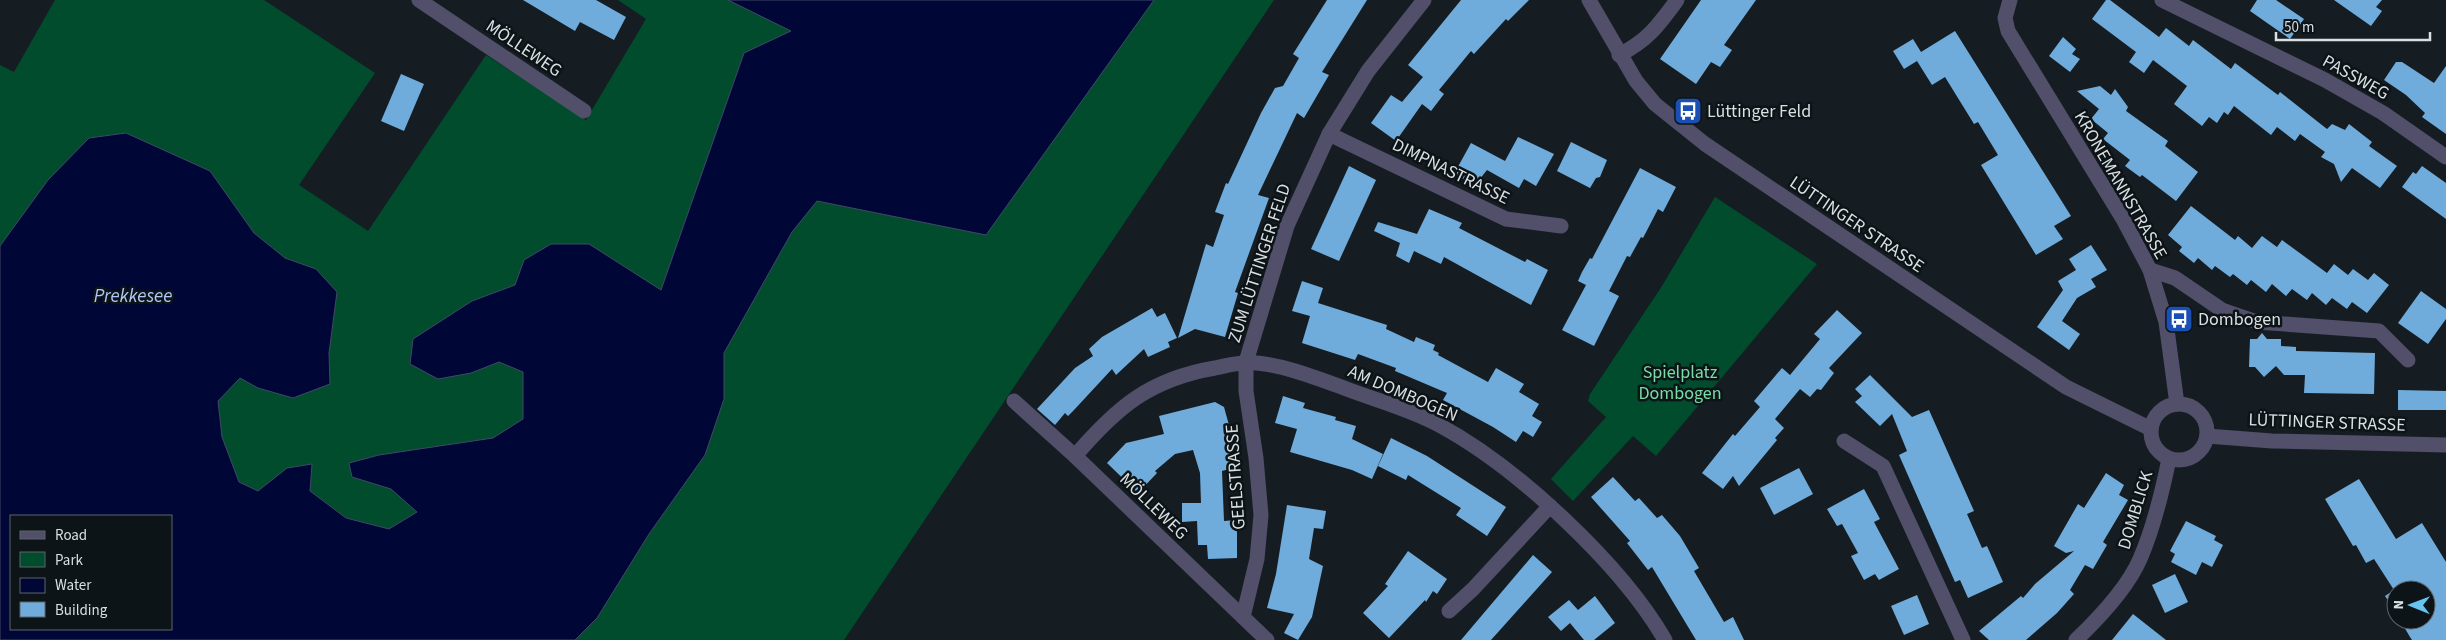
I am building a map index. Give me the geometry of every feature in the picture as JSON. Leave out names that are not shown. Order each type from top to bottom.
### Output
[{"type":"street","name":"MÖLLEWEG","points":[[419,0],[584,111]]},
{"type":"street","name":"ZUM LÜTTINGER FELD","points":[[1246,362],[1287,226],[1329,134],[1368,71],[1424,0]]},
{"type":"street","name":"LÜTTINGER STRASSE","points":[[1589,0],[1619,55],[1654,104],[1705,144],[2066,387],[2151,429]]},
{"type":"street","points":[[1619,55],[1641,44],[1659,24],[1676,0]]},
{"type":"street","name":"PASSWEG","points":[[2162,0],[2325,80],[2382,113],[2446,156]]},
{"type":"street","name":"KRONEMANNSTRASSE","points":[[2006,1],[2004,18],[2008,31],[2124,219],[2150,270],[2166,322],[2177,404]]},
{"type":"street","name":"DIMPNASTRASSE","points":[[1329,134],[1506,219],[1561,226]]},
{"type":"street","points":[[2150,270],[2175,278],[2222,310],[2238,317],[2258,322],[2379,331],[2408,360]]},
{"type":"street","name":"AM DOMBOGEN","points":[[1075,456],[1103,423],[1137,396],[1170,378],[1246,362],[1270,366],[1332,384],[1439,425],[1494,461],[1550,506],[1624,585],[1655,623],[1665,640]]},
{"type":"street","name":"GEELSTRASSE","points":[[1242,617],[1257,559],[1261,515],[1256,458],[1246,391],[1246,362]]},
{"type":"street","name":"MÖLLEWEG","points":[[1014,401],[1075,456],[1267,640]]},
{"type":"street","points":[[2177,404],[2193,407],[2204,420],[2207,436],[2202,449],[2188,460],[2169,459],[2158,452],[2151,440],[2151,429],[2159,412],[2177,404]]},
{"type":"street","name":"LÜTTINGER STRASSE","points":[[2207,436],[2272,441],[2446,445]]},
{"type":"street","points":[[1844,441],[1883,466],[1963,640]]},
{"type":"street","name":"DOMBLICK","points":[[2076,640],[2115,598],[2140,560],[2159,507],[2169,459]]},
{"type":"street","points":[[1449,612],[1473,589],[1550,506]]},
{"type":"green space","points":[[55,0],[264,0],[375,73],[299,185],[368,231],[486,55],[586,120],[646,19],[618,0],[1274,0],[844,640],[0,640],[0,65],[14,72]]},
{"type":"green space","name":"Spielplatz Dombogen","points":[[1715,197],[1817,264],[1656,456],[1633,436],[1573,501],[1551,479],[1606,417],[1588,401],[1590,394],[1662,286]]},
{"type":"water","name":"Prekkesee","points":[[728,0],[1154,0],[986,235],[817,201],[792,232],[724,353],[724,399],[705,455],[649,534],[597,618],[575,640],[0,640],[0,246],[48,180],[89,138],[126,133],[210,171],[254,233],[285,258],[316,269],[337,292],[329,353],[330,384],[293,398],[258,388],[240,378],[218,401],[222,437],[239,482],[258,491],[287,468],[312,464],[310,491],[346,518],[389,529],[417,512],[391,489],[352,477],[349,463],[379,455],[493,438],[523,419],[523,372],[499,362],[471,373],[438,379],[410,364],[413,339],[472,301],[515,285],[524,260],[551,244],[589,244],[661,290],[744,53],[791,31]]},
{"type":"building","points":[[523,0],[596,0],[626,17],[614,40],[580,22],[575,31]]},
{"type":"building","points":[[1327,0],[1367,0],[1322,72],[1329,75],[1304,118],[1297,113],[1258,195],[1269,198],[1235,292],[1238,293],[1225,337],[1195,329],[1178,338],[1206,244],[1213,247],[1224,215],[1215,212],[1226,183],[1228,184],[1261,113],[1275,88],[1283,86],[1299,58],[1293,54]]},
{"type":"building","points":[[1461,0],[1529,0],[1508,21],[1506,19],[1474,54],[1471,51],[1439,90],[1444,94],[1431,111],[1422,104],[1396,141],[1371,123],[1391,95],[1402,102],[1423,77],[1408,65]]},
{"type":"building","points":[[1701,0],[1756,0],[1724,45],[1732,50],[1720,67],[1711,62],[1696,84],[1660,59]]},
{"type":"building","points":[[2106,0],[2110,0],[2159,37],[2166,28],[2189,46],[2193,40],[2231,69],[2235,63],[2278,95],[2280,92],[2327,129],[2332,124],[2345,130],[2349,124],[2372,142],[2369,146],[2397,166],[2380,188],[2352,168],[2341,182],[2334,164],[2321,157],[2325,152],[2300,134],[2295,141],[2277,127],[2271,135],[2234,106],[2228,115],[2224,112],[2217,123],[2209,117],[2202,126],[2174,104],[2187,86],[2153,60],[2144,73],[2129,62],[2136,52],[2092,19]]},
{"type":"building","points":[[2257,0],[2276,0],[2304,19],[2290,39],[2250,11]]},
{"type":"building","points":[[2334,0],[2382,0],[2376,7],[2382,11],[2371,26]]},
{"type":"building","points":[[1955,31],[2071,216],[2054,226],[2063,239],[2036,255],[1981,165],[1998,155],[1978,122],[1974,124],[1945,77],[1932,85],[1917,61],[1904,69],[1893,51],[1913,39],[1921,52]]},
{"type":"building","points":[[2063,37],[2076,49],[2072,54],[2080,59],[2070,72],[2049,56]]},
{"type":"building","points":[[2396,62],[2402,62],[2434,83],[2446,66],[2446,134],[2422,117],[2425,113],[2406,95],[2384,80]]},
{"type":"building","points":[[401,74],[424,84],[404,131],[381,121]]},
{"type":"building","points":[[2100,86],[2111,95],[2115,89],[2128,107],[2126,111],[2168,141],[2165,146],[2198,172],[2176,201],[2142,175],[2140,177],[2125,166],[2130,160],[2103,139],[2108,133],[2091,119],[2099,109],[2077,91]]},
{"type":"building","points":[[1518,137],[1554,154],[1536,186],[1524,179],[1519,188],[1487,170],[1475,185],[1454,174],[1471,143],[1505,161]]},
{"type":"building","points":[[1571,142],[1607,160],[1600,177],[1596,178],[1590,188],[1557,171]]},
{"type":"building","points":[[1349,166],[1376,180],[1339,261],[1311,249]]},
{"type":"building","points":[[2422,166],[2446,183],[2446,219],[2402,187],[2413,172],[2416,174]]},
{"type":"building","points":[[1640,168],[1676,187],[1663,212],[1658,209],[1643,238],[1641,237],[1630,257],[1627,256],[1609,291],[1619,296],[1594,346],[1562,330],[1586,285],[1578,281],[1582,272],[1590,258],[1592,259]]},
{"type":"building","points":[[2191,206],[2235,240],[2238,236],[2252,248],[2262,236],[2277,247],[2282,240],[2327,273],[2334,264],[2348,275],[2353,269],[2368,280],[2374,273],[2389,285],[2367,313],[2352,302],[2347,309],[2332,298],[2326,305],[2312,293],[2307,300],[2292,289],[2286,296],[2272,284],[2266,292],[2251,280],[2247,285],[2233,274],[2230,277],[2215,266],[2212,270],[2198,258],[2194,263],[2179,251],[2182,247],[2168,235]]},
{"type":"building","points":[[1429,209],[1462,223],[1459,228],[1525,262],[1527,259],[1548,270],[1531,305],[1444,257],[1441,264],[1414,251],[1409,263],[1396,256],[1400,243],[1374,231],[1378,222],[1417,234]]},
{"type":"building","points":[[2091,245],[2107,270],[2091,279],[2096,287],[2077,298],[2062,321],[2080,334],[2069,350],[2037,327],[2063,290],[2058,281],[2076,270],[2069,259]]},
{"type":"building","points":[[1302,281],[1323,288],[1318,303],[1387,325],[1386,329],[1414,342],[1416,337],[1435,345],[1433,350],[1439,353],[1438,355],[1488,382],[1496,368],[1524,384],[1519,392],[1539,404],[1532,416],[1542,422],[1533,437],[1523,431],[1516,442],[1493,427],[1443,400],[1447,393],[1395,371],[1396,368],[1358,354],[1355,360],[1302,343],[1310,316],[1292,311]]},
{"type":"building","points":[[2421,291],[2446,309],[2446,319],[2428,344],[2398,323]]},
{"type":"building","points":[[1152,308],[1157,317],[1165,313],[1177,338],[1168,342],[1170,347],[1148,357],[1144,349],[1116,375],[1112,369],[1068,416],[1065,413],[1055,425],[1037,409],[1075,368],[1093,356],[1089,349],[1102,337]]},
{"type":"building","points":[[1837,310],[1862,333],[1829,368],[1834,373],[1821,390],[1817,389],[1810,397],[1800,389],[1775,419],[1784,428],[1775,438],[1777,440],[1739,486],[1733,476],[1723,489],[1702,473],[1733,434],[1735,436],[1760,407],[1754,401],[1782,368],[1790,375],[1820,339],[1814,334]]},
{"type":"building","points":[[2262,333],[2267,339],[2281,339],[2281,346],[2296,347],[2296,351],[2375,353],[2374,394],[2304,393],[2305,375],[2284,375],[2276,366],[2264,377],[2255,367],[2249,367],[2250,339],[2257,339]]},
{"type":"building","points":[[1870,375],[1912,417],[1929,410],[1974,511],[1967,514],[1982,548],[1987,546],[2003,582],[1968,598],[1960,580],[1955,582],[1899,455],[1907,451],[1892,414],[1880,426],[1855,402],[1862,396],[1855,389]]},
{"type":"building","points":[[2398,390],[2446,391],[2446,410],[2398,410]]},
{"type":"building","points":[[1283,396],[1305,403],[1303,408],[1336,417],[1335,420],[1356,426],[1352,439],[1383,454],[1372,479],[1352,470],[1290,452],[1297,429],[1275,423]]},
{"type":"building","points":[[1215,402],[1224,407],[1235,447],[1232,448],[1237,467],[1222,471],[1224,521],[1237,520],[1237,558],[1208,559],[1207,545],[1198,545],[1197,521],[1182,522],[1182,503],[1201,503],[1200,473],[1193,450],[1175,454],[1155,471],[1157,473],[1138,493],[1107,463],[1126,443],[1164,434],[1159,416]]},
{"type":"building","points":[[1391,438],[1427,456],[1506,507],[1487,536],[1456,515],[1461,508],[1408,475],[1406,480],[1378,466]]},
{"type":"building","points":[[1799,468],[1813,494],[1774,515],[1760,488]]},
{"type":"building","points":[[2106,473],[2124,485],[2119,495],[2128,500],[2103,542],[2107,545],[2093,569],[2085,565],[2070,590],[2074,594],[2057,613],[2026,640],[1989,640],[1979,631],[2021,596],[2023,598],[2035,584],[2074,551],[2066,553],[2054,546],[2078,504],[2084,508]]},
{"type":"building","points":[[1613,477],[1635,501],[1639,498],[1657,518],[1662,515],[1680,536],[1699,568],[1694,571],[1724,622],[1733,617],[1744,640],[1696,640],[1652,567],[1648,570],[1627,543],[1630,541],[1591,497]]},
{"type":"building","points":[[2359,479],[2396,539],[2422,523],[2446,562],[2446,640],[2412,640],[2406,630],[2436,630],[2436,580],[2388,580],[2374,559],[2366,563],[2356,545],[2353,546],[2325,499]]},
{"type":"building","points":[[1864,489],[1880,519],[1874,522],[1899,569],[1879,580],[1875,574],[1864,580],[1851,556],[1858,553],[1842,524],[1837,526],[1827,509]]},
{"type":"building","points":[[1287,505],[1326,511],[1323,529],[1314,528],[1309,559],[1323,566],[1312,617],[1298,640],[1284,633],[1294,614],[1267,608],[1276,574]]},
{"type":"building","points":[[2186,521],[2216,536],[2214,540],[2223,545],[2212,567],[2202,562],[2196,575],[2171,562],[2175,554],[2170,551]]},
{"type":"building","points":[[1408,551],[1447,579],[1437,594],[1433,591],[1426,602],[1425,600],[1389,638],[1363,613],[1388,586],[1385,584]]},
{"type":"building","points":[[1533,555],[1552,572],[1491,640],[1461,640]]},
{"type":"building","points":[[2175,574],[2188,602],[2165,613],[2152,585]]},
{"type":"building","points":[[1917,595],[1929,624],[1904,635],[1891,606]]},
{"type":"building","points":[[1595,596],[1615,623],[1594,640],[1584,640],[1570,623],[1561,631],[1548,617],[1569,600],[1578,610]]},
{"type":"building","points":[[2133,614],[2166,640],[2112,640]]},
{"type":"place","name":"Lüttinger Feld","points":[[1688,111]]},
{"type":"place","name":"Dombogen","points":[[2179,319]]}]
